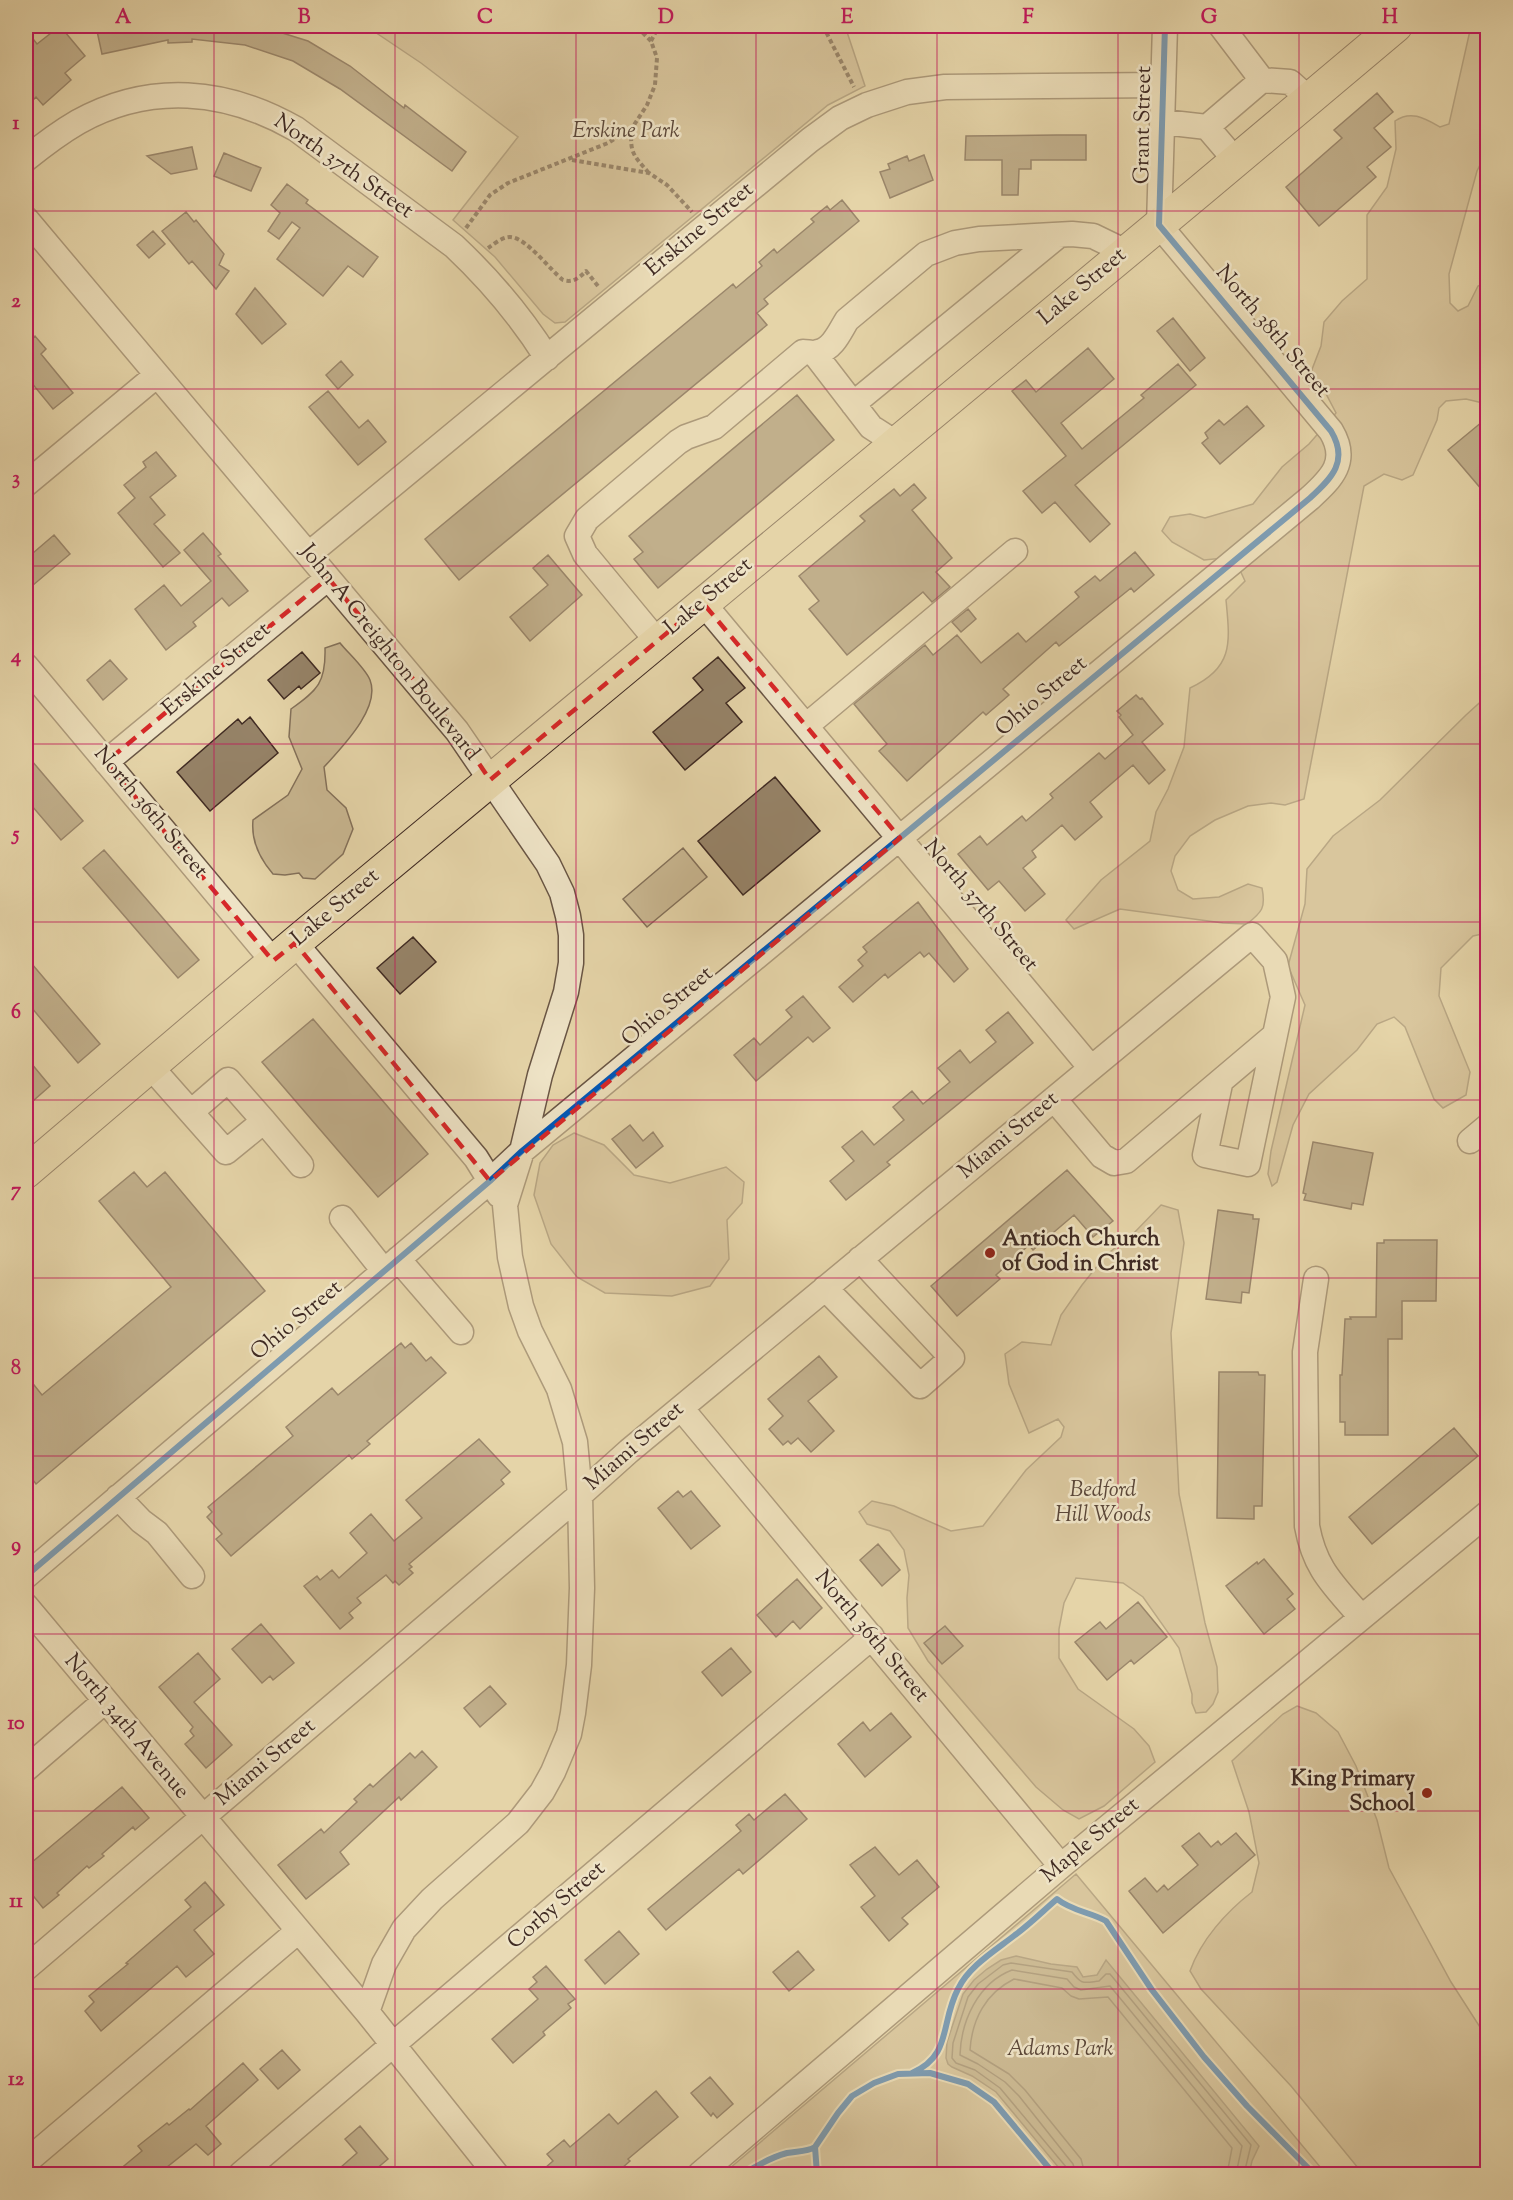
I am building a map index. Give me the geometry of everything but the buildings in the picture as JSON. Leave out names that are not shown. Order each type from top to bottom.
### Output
[{"type":"main road","name":"Lake Street","points":[[26,1172],[284,952],[1396,26]]},
{"type":"street","name":"Grant Street","points":[[1159,225],[1165,26]]},
{"type":"street","points":[[1221,26],[1262,80]]},
{"type":"street","points":[[1207,127],[1262,80],[1290,82],[1308,98]]},
{"type":"street","name":"Erskine Street","points":[[309,554],[810,140],[840,118],[867,105],[907,92],[945,87],[1164,86]]},
{"type":"street","name":"North 37th Street","points":[[26,159],[77,122],[124,103],[154,97],[186,95],[213,97],[247,105],[296,129],[454,246],[470,261],[533,335],[547,358]]},
{"type":"street","points":[[1163,122],[1207,127],[1236,161]]},
{"type":"street","name":"John A Creighton Boulevard","points":[[26,219],[457,731],[549,864],[562,893],[571,935],[571,963],[566,992],[540,1075],[522,1151],[506,1205],[514,1280],[530,1331],[559,1389],[575,1443],[580,1495],[582,1588],[579,1665],[573,1713],[569,1734],[542,1792],[518,1823],[432,1899],[405,1929],[384,1964],[367,2012]]},
{"type":"street","name":"North 38th Street","points":[[1159,225],[1331,431],[1338,442],[1340,456],[1336,469]]},
{"type":"street","points":[[657,641],[585,554],[577,536],[582,525],[678,442],[714,426],[803,352],[820,352],[828,346],[840,334],[847,320],[926,254],[955,243],[979,239],[1059,235],[1093,236],[1126,252]]},
{"type":"street","points":[[853,404],[1059,235]]},
{"type":"street","points":[[814,353],[871,428],[896,442]]},
{"type":"street","points":[[26,484],[157,375]]},
{"type":"street","name":"Ohio Street","points":[[26,1576],[490,1181],[522,1151],[1310,498],[1329,481],[1336,469]]},
{"type":"street","points":[[806,726],[1015,551]]},
{"type":"street","name":"Erskine Street","points":[[106,762],[328,578]]},
{"type":"street","name":"North 37th Street","points":[[703,603],[1091,1068]]},
{"type":"street","name":"North 36th Street","points":[[26,666],[106,762],[476,1158],[506,1205]]},
{"type":"street","name":"Miami Street","points":[[26,1968],[681,1408],[1252,935],[1275,961],[1283,997],[1275,1035]]},
{"type":"street","points":[[1054,1098],[1102,1156],[1114,1163],[1126,1161],[1220,1084],[1275,1035]]},
{"type":"street","points":[[1220,1084],[1205,1155],[1248,1164],[1275,1035]]},
{"type":"street","points":[[150,1066],[226,1152],[264,1121]]},
{"type":"street","points":[[191,1112],[228,1080],[301,1165]]},
{"type":"street","points":[[342,1218],[461,1332]]},
{"type":"street","points":[[825,1288],[920,1386],[952,1358],[860,1259]]},
{"type":"street","points":[[1316,1279],[1305,1352],[1307,1526],[1311,1547],[1318,1564],[1361,1617]]},
{"type":"street","name":"North 36th Street","points":[[681,1408],[1061,1866]]},
{"type":"street","points":[[118,1497],[141,1521],[157,1533],[192,1576]]},
{"type":"street","name":"Maple Street","points":[[700,2175],[1061,1866],[1361,1617],[1482,1527]]},
{"type":"street","name":"North 34th Avenue","points":[[26,1606],[297,1932],[367,2012]]},
{"type":"street","name":"Corby Street","points":[[241,2175],[872,1637]]},
{"type":"street","points":[[26,1769],[105,1701]]},
{"type":"street","points":[[26,2162],[297,1932]]},
{"type":"street","points":[[367,2012],[485,2170]]},
{"type":"path","points":[[463,232],[490,195],[508,183],[571,160],[608,143],[632,128],[647,105],[656,85],[657,58],[651,41],[636,26]]},
{"type":"path","points":[[651,41],[659,26]]},
{"type":"path","points":[[823,26],[857,93]]},
{"type":"path","points":[[632,128],[630,144],[636,158],[649,173],[667,185],[696,216]]},
{"type":"path","points":[[571,160],[649,173]]},
{"type":"path","points":[[485,251],[504,238],[510,237],[526,245],[563,280],[576,280],[586,271],[604,292]]},
{"type":"highlighted area","points":[[328,578],[457,731],[490,780],[703,603],[900,838],[490,1181],[295,943],[273,961],[106,762]]},
{"type":"green space","name":"Erskine Park","points":[[366,26],[845,26],[865,86],[828,105],[565,322],[555,323],[543,314],[495,257],[453,220],[518,137],[421,63]]},
{"type":"green space","points":[[1471,26],[1487,26],[1487,151],[1477,171],[1449,274],[1450,303],[1458,311],[1468,306],[1478,286],[1487,282],[1487,404],[1466,399],[1446,401],[1439,408],[1437,420],[1413,475],[1402,480],[1384,474],[1364,486],[1304,799],[1285,805],[1271,803],[1248,806],[1215,820],[1190,836],[1175,856],[1171,871],[1178,890],[1193,899],[1219,897],[1248,884],[1262,888],[1263,905],[1259,913],[1247,924],[1223,923],[1120,909],[1074,929],[1066,920],[1101,880],[1150,841],[1156,812],[1168,789],[1184,747],[1190,688],[1215,672],[1222,662],[1228,641],[1226,600],[1245,581],[1239,568],[1224,558],[1204,560],[1172,542],[1162,531],[1170,517],[1190,514],[1205,518],[1253,504],[1282,467],[1309,444],[1336,413],[1311,372],[1321,346],[1324,322],[1342,301],[1367,279],[1367,215],[1387,187],[1396,149],[1395,121],[1407,116],[1418,116],[1440,127],[1449,124]]},
{"type":"green space","points":[[340,643],[368,675],[372,691],[365,715],[324,767],[327,790],[346,808],[353,829],[343,854],[315,879],[303,878],[299,873],[273,874],[257,849],[253,835],[253,820],[288,795],[302,769],[289,737],[291,709],[314,690],[322,677],[325,648]]},
{"type":"green space","points":[[1487,696],[1487,933],[1473,936],[1441,968],[1439,996],[1470,1072],[1466,1095],[1443,1108],[1434,1099],[1405,1027],[1394,1017],[1377,1024],[1357,1050],[1309,1094],[1293,1125],[1277,1182],[1272,1186],[1268,1174],[1271,1151],[1305,1005],[1288,966],[1305,904],[1307,869],[1333,836],[1380,800]]},
{"type":"green space","points":[[683,848],[707,877],[647,927],[623,899]]},
{"type":"green space","points":[[574,1133],[604,1145],[634,1175],[670,1183],[726,1167],[744,1182],[742,1203],[727,1220],[729,1259],[710,1286],[672,1296],[605,1293],[577,1277],[551,1244],[534,1195],[540,1163],[553,1145]]},
{"type":"green space","name":"Bedford Hill Woods","points":[[1161,1205],[1178,1210],[1184,1243],[1171,1333],[1179,1494],[1205,1623],[1217,1667],[1218,1692],[1213,1704],[1206,1712],[1196,1713],[1179,1648],[1143,1597],[1123,1583],[1076,1578],[1064,1603],[1059,1629],[1059,1658],[1078,1689],[1134,1729],[1149,1746],[1155,1762],[1104,1806],[1079,1819],[1063,1810],[1036,1787],[928,1661],[908,1628],[909,1575],[904,1550],[890,1531],[867,1524],[859,1512],[872,1501],[894,1506],[951,1531],[983,1526],[1026,1470],[1061,1437],[1064,1427],[1058,1419],[1029,1433],[1009,1384],[1005,1354],[1022,1342],[1051,1345],[1061,1315],[1082,1285],[1106,1255],[1133,1234]]},
{"type":"green space","points":[[1297,1706],[1316,1713],[1338,1732],[1356,1766],[1377,1820],[1389,1868],[1451,1982],[1487,2038],[1487,2174],[1363,2174],[1291,2086],[1201,1989],[1190,1971],[1215,1927],[1252,1892],[1259,1863],[1249,1812],[1232,1761],[1283,1714]]},
{"type":"green space","name":"Adams Park","points":[[1076,1874],[1326,2174],[723,2174]]},
{"type":"water","points":[[1016,1956],[1077,1967],[1083,1977],[1097,1975],[1106,1960],[1259,2146],[1249,2174],[1064,2174],[996,2092],[972,2076],[952,2067],[946,2058],[947,2042],[963,1994],[987,1969],[1001,1960]]},
{"type":"cycle path","points":[[26,1576],[490,1181],[522,1151],[1310,498],[1331,476],[1338,460],[1336,442],[1331,431],[1159,225],[1165,26]]},
{"type":"cycle path","points":[[912,2073],[925,2066],[934,2057],[943,2037],[952,2002],[969,1973],[1057,1899],[1106,1921],[1152,1990],[1204,2057],[1247,2106],[1314,2174]]},
{"type":"cycle path","points":[[817,2174],[815,2147],[852,2096],[874,2083],[898,2074],[930,2073],[968,2084],[994,2102],[1054,2174]]},
{"type":"cycle path","points":[[744,2174],[776,2157],[815,2147]]},
{"type":"place","name":"Antioch Church of God in Christ","points":[[990,1253]]},
{"type":"place","name":"King Primary School","points":[[1427,1793]]}]
